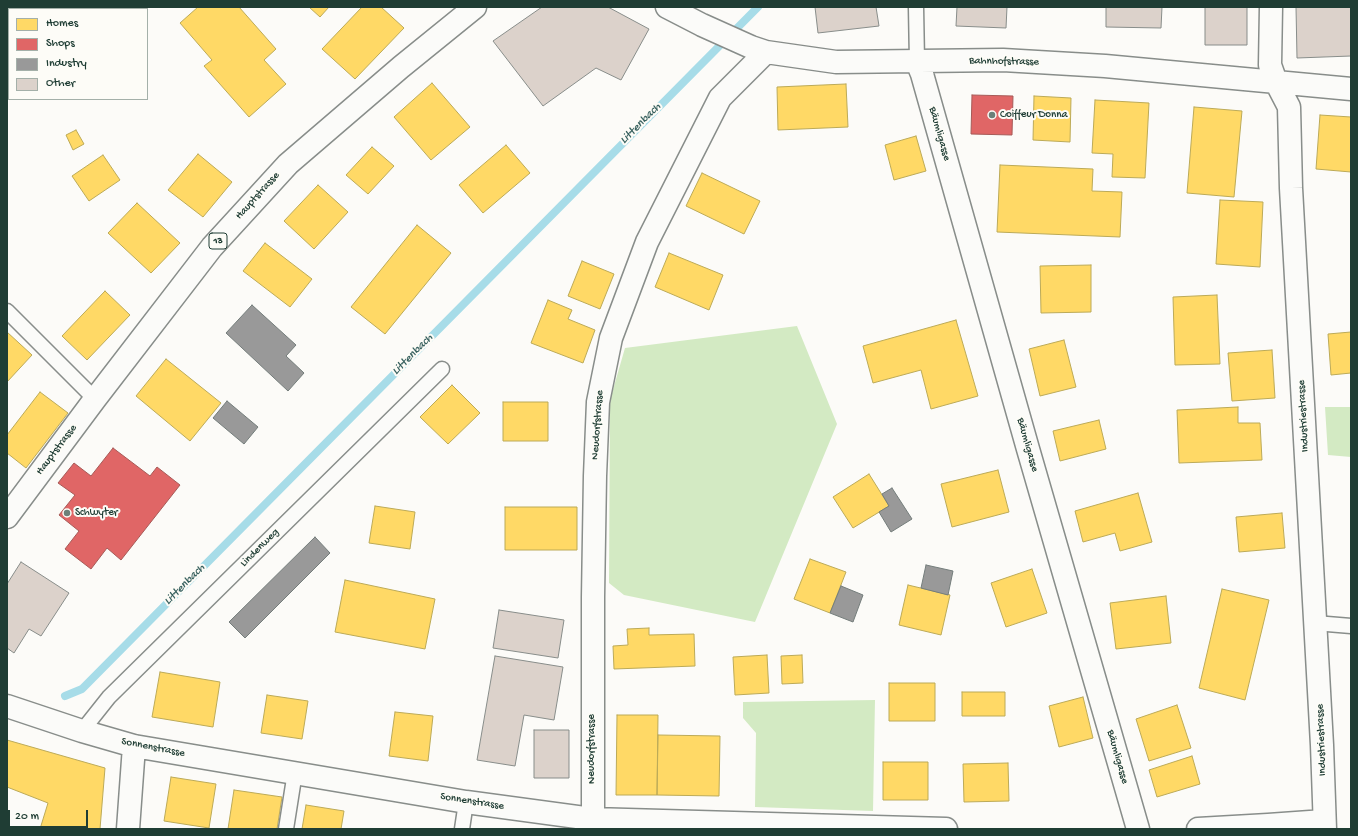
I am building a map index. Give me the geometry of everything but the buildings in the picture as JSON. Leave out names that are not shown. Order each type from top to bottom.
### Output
[{"type":"street","name":"Bahnhofstrasse","points":[[667,7],[702,25],[759,50],[836,62],[1003,60],[1105,66],[1351,89]]},
{"type":"street","name":"Industriestrasse","points":[[1271,7],[1270,65],[1276,82],[1289,107],[1290,188],[1316,623],[1324,825]]},
{"type":"street","name":"Hauptstrasse","points":[[7,517],[95,399],[212,247],[288,164],[469,9]]},
{"type":"street","name":"Neudorfstrasse","points":[[593,824],[593,605],[595,476],[598,402],[611,338],[647,242],[720,98],[759,50]]},
{"type":"street","name":"Bäumligasse","points":[[917,62],[1138,829]]},
{"type":"street","name":"Sonnenstrasse","points":[[7,706],[82,731],[134,746],[295,772],[593,824],[946,829]]},
{"type":"street","points":[[128,829],[134,746]]},
{"type":"street","points":[[1198,829],[1268,825],[1324,825]]},
{"type":"lane","points":[[916,7],[917,62]]},
{"type":"lane","points":[[7,311],[95,399]]},
{"type":"lane","name":"Lindenweg","points":[[82,731],[109,697],[442,369]]},
{"type":"lane","points":[[1316,623],[1351,626]]},
{"type":"lane","points":[[286,829],[295,772]]},
{"type":"lane","points":[[462,829],[466,802]]},
{"type":"green space","points":[[797,326],[837,424],[755,622],[624,595],[609,583],[610,400],[625,348]]},
{"type":"green space","points":[[1325,407],[1351,407],[1351,457],[1328,455]]},
{"type":"green space","points":[[875,700],[873,811],[755,807],[756,733],[743,718],[743,702]]},
{"type":"waterway","name":"Littenbach","points":[[65,696],[82,689],[758,7]]},
{"type":"place","name":"Coiffeur Donna","points":[[992,115]]},
{"type":"place","name":"Schwyter","points":[[67,513]]}]
